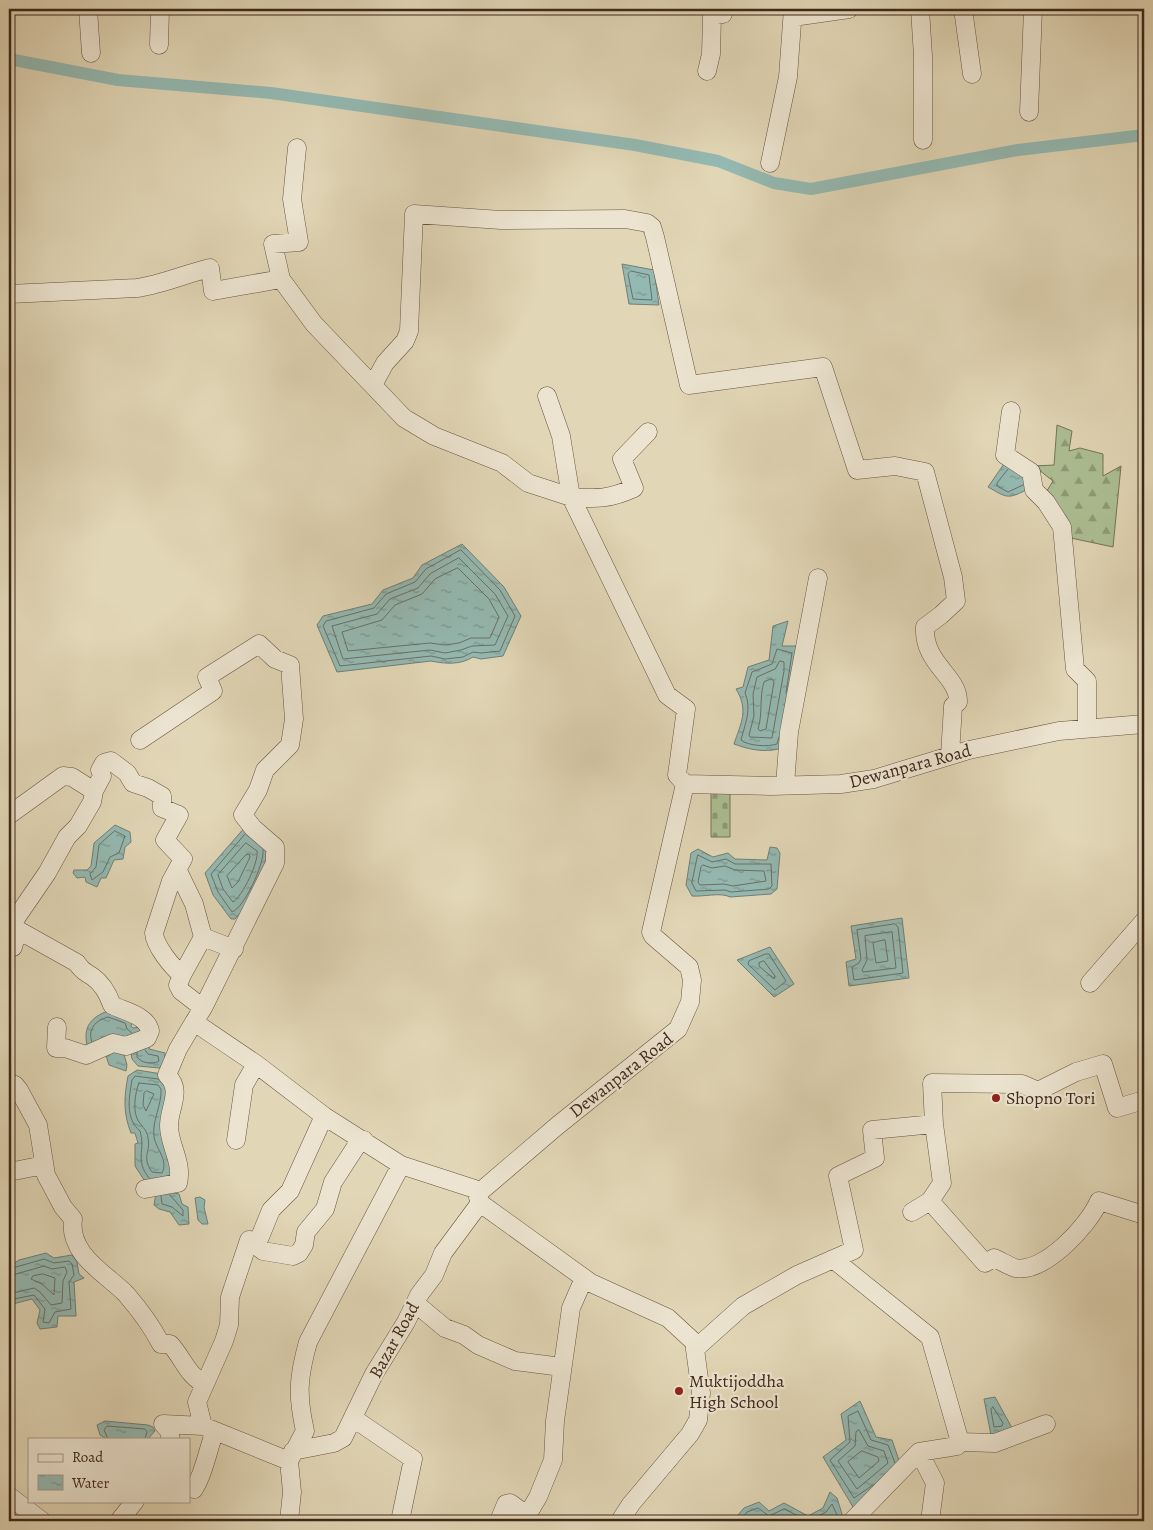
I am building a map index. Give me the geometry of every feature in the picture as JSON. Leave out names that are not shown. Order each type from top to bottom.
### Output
[{"type":"street","points":[[88,9],[91,53]]},
{"type":"street","points":[[159,46],[160,9]]},
{"type":"street","points":[[707,71],[711,54],[712,16],[724,14],[723,9]]},
{"type":"street","points":[[770,163],[788,76],[793,13],[849,9]]},
{"type":"street","points":[[920,9],[923,140]]},
{"type":"street","points":[[962,9],[972,74]]},
{"type":"street","points":[[1029,112],[1033,9]]},
{"type":"street","points":[[298,148],[292,199],[299,242],[273,244],[281,279],[314,324],[395,410],[416,427],[502,463],[528,483],[571,497],[600,499],[616,496],[634,488],[622,459],[648,432]]},
{"type":"street","points":[[373,385],[385,363],[405,341],[409,331],[414,214],[501,220],[625,219],[647,223],[652,227],[655,238],[689,385],[824,367],[857,470],[895,466],[925,472],[953,577],[956,601],[942,615],[925,627],[924,638],[929,655],[958,693],[958,702],[953,706],[950,756]]},
{"type":"street","points":[[9,294],[137,288],[156,285],[182,275],[210,268],[213,291],[281,279]]},
{"type":"street","points":[[547,396],[562,436],[571,497],[667,695],[686,709],[678,775],[685,784]]},
{"type":"street","points":[[1011,411],[1005,455],[1031,472],[1034,490],[1046,502],[1062,527],[1075,669],[1087,681],[1087,728]]},
{"type":"street","points":[[785,785],[789,732],[818,578]]},
{"type":"street","points":[[140,740],[214,691],[207,677],[259,644],[275,659],[290,665],[294,719],[290,744],[265,770],[258,790],[243,815],[253,828],[275,847],[275,863],[234,949],[178,1049],[167,1074],[174,1083],[176,1090],[169,1113],[169,1131],[178,1160],[178,1183],[146,1189]]},
{"type":"street","name":"Dewanpara Road","points":[[480,1197],[557,1126],[678,1030],[690,1002],[692,980],[689,967],[653,936],[651,932],[685,784],[841,784],[874,779],[950,756],[1050,733],[1144,724]]},
{"type":"street","points":[[57,1027],[56,1048],[65,1048],[86,1056],[113,1043],[126,1046],[135,1043],[147,1038],[150,1031],[146,1023],[138,1017],[112,1005],[107,992],[92,976],[82,971],[77,963],[18,930],[12,924],[47,873],[67,837],[78,826],[92,802],[94,791],[102,776],[100,770],[104,763],[111,761],[128,773],[133,782],[162,796],[162,808],[180,815],[165,840],[183,859],[171,881],[154,933],[155,941],[175,970],[182,975]]},
{"type":"street","points":[[9,815],[63,776],[72,777],[94,791]]},
{"type":"street","points":[[178,871],[194,904],[203,937],[178,985],[198,1015],[256,1064],[324,1116],[401,1165],[480,1197],[584,1278],[668,1318],[694,1342],[701,1393],[698,1420],[690,1434],[631,1504],[620,1521]]},
{"type":"street","points":[[1090,982],[1144,921]]},
{"type":"street","points":[[9,947],[13,946],[18,930]]},
{"type":"street","points":[[203,937],[234,949]]},
{"type":"street","points":[[236,1140],[244,1085],[256,1064]]},
{"type":"street","points":[[912,1212],[930,1201],[942,1183],[934,1124],[932,1083],[1022,1084],[1038,1091],[1076,1072],[1103,1064],[1117,1108],[1144,1100]]},
{"type":"street","points":[[9,1083],[15,1085],[32,1112],[38,1126],[46,1175],[63,1207],[73,1219],[72,1227],[81,1252],[126,1295],[153,1329],[161,1344],[170,1344],[180,1354],[197,1381],[204,1384]]},
{"type":"street","points":[[256,1241],[260,1238],[271,1210],[290,1191],[324,1116]]},
{"type":"street","points":[[695,1349],[743,1306],[797,1274],[854,1250],[838,1176],[875,1158],[872,1130],[934,1124]]},
{"type":"street","points":[[256,1241],[258,1247],[263,1251],[293,1256],[299,1252],[304,1245],[306,1232],[324,1209],[333,1182],[357,1145],[364,1140]]},
{"type":"street","points":[[9,1172],[44,1165]]},
{"type":"street","points":[[289,1521],[292,1492],[291,1456],[305,1431],[298,1399],[301,1366],[308,1342],[401,1165]]},
{"type":"street","name":"Bazar Road","points":[[291,1456],[334,1443],[343,1438],[374,1374],[406,1322],[415,1302],[434,1275],[442,1253],[480,1197]]},
{"type":"street","points":[[930,1201],[986,1263],[994,1258],[1016,1268],[1038,1265],[1088,1222],[1099,1201],[1144,1215]]},
{"type":"street","points":[[190,1488],[194,1489],[202,1476],[209,1429],[197,1402],[224,1341],[229,1325],[230,1297],[243,1252],[249,1240],[256,1241]]},
{"type":"street","points":[[833,1259],[930,1337],[960,1442]]},
{"type":"street","points":[[499,1521],[506,1504],[510,1503],[525,1514],[528,1514],[545,1481],[553,1460],[562,1367],[571,1308],[584,1278]]},
{"type":"street","points":[[415,1302],[445,1328],[464,1335],[478,1345],[516,1361],[562,1367]]},
{"type":"street","points":[[353,1418],[413,1460],[400,1521]]},
{"type":"street","points":[[170,1438],[170,1432],[163,1424],[209,1429],[291,1456]]},
{"type":"street","points":[[852,1521],[919,1452],[957,1446],[960,1442],[995,1443],[1046,1424]]},
{"type":"street","points":[[919,1452],[935,1482],[930,1521]]},
{"type":"street","points":[[9,1496],[42,1521]]},
{"type":"street","points":[[119,1521],[134,1502]]},
{"type":"green space","points":[[1057,425],[1072,431],[1069,451],[1080,448],[1103,454],[1103,476],[1121,466],[1113,547],[1071,538],[1045,494],[1053,481],[1034,466],[1054,465]]},
{"type":"green space","points":[[711,790],[730,790],[730,837],[711,837]]},
{"type":"water","points":[[622,264],[654,270],[659,305],[629,304]]},
{"type":"water","points":[[1006,461],[1027,475],[1026,490],[1010,496],[1003,495],[988,487]]},
{"type":"water","points":[[462,544],[504,587],[521,616],[503,656],[481,659],[473,657],[453,663],[431,661],[337,672],[317,625],[323,616],[372,604],[383,590],[413,578],[422,565]]},
{"type":"water","points":[[788,621],[782,646],[797,646],[782,748],[758,750],[734,744],[743,710],[736,689],[743,687],[748,667],[769,660],[773,626]]},
{"type":"water","points":[[115,825],[130,832],[131,842],[125,847],[123,859],[114,860],[106,878],[101,878],[97,887],[86,882],[85,877],[77,878],[73,873],[74,870],[87,870],[91,866],[94,843]]},
{"type":"water","points":[[246,826],[260,838],[269,855],[243,910],[235,919],[231,919],[213,895],[205,873]]},
{"type":"water","points":[[770,847],[777,848],[780,853],[777,889],[771,894],[730,897],[722,895],[692,896],[686,885],[691,853],[698,849],[713,857],[728,853],[735,859],[767,860]]},
{"type":"water","points":[[902,918],[909,978],[849,986],[846,962],[856,959],[851,926]]},
{"type":"water","points":[[770,947],[794,984],[774,997],[737,960]]},
{"type":"water","points":[[108,1011],[133,1021],[131,1026],[133,1028],[141,1027],[145,1034],[87,1045],[87,1028],[97,1016]]},
{"type":"water","points":[[150,1043],[149,1049],[165,1053],[164,1063],[159,1068],[138,1066],[132,1059],[131,1053]]},
{"type":"water","points":[[104,1049],[123,1051],[127,1065],[126,1071],[109,1065]]},
{"type":"water","points":[[137,1070],[162,1074],[166,1077],[175,1175],[146,1183],[135,1166],[135,1144],[138,1143],[135,1133],[131,1133],[128,1126],[125,1112],[128,1076]]},
{"type":"water","points":[[174,1188],[174,1193],[179,1194],[182,1204],[188,1207],[189,1224],[179,1225],[170,1212],[159,1209],[154,1205],[156,1193]]},
{"type":"water","points":[[200,1197],[205,1200],[204,1207],[208,1224],[202,1224],[198,1220],[195,1198]]},
{"type":"water","points":[[46,1253],[54,1258],[72,1255],[77,1262],[79,1274],[84,1278],[74,1282],[76,1316],[58,1316],[57,1327],[40,1329],[37,1323],[40,1310],[32,1299],[9,1305],[9,1267],[19,1260]]},
{"type":"water","points":[[995,1397],[1012,1428],[991,1435],[984,1399]]},
{"type":"water","points":[[860,1401],[876,1437],[892,1440],[901,1466],[853,1507],[823,1457],[846,1440],[841,1414]]},
{"type":"water","points":[[105,1421],[148,1425],[153,1427],[155,1431],[149,1438],[105,1438],[100,1435],[97,1425]]},
{"type":"water","points":[[830,1492],[837,1498],[843,1517],[840,1521],[733,1521],[744,1508],[759,1502],[769,1511],[784,1503],[808,1516],[823,1508]]},
{"type":"waterway","points":[[9,59],[118,80],[271,93],[635,145],[718,161],[774,183],[811,189],[1018,150],[1144,135]]},
{"type":"place","name":"Shopno Tori","points":[[996,1098]]},
{"type":"place","name":"Muktijoddha High School","points":[[679,1391]]}]
